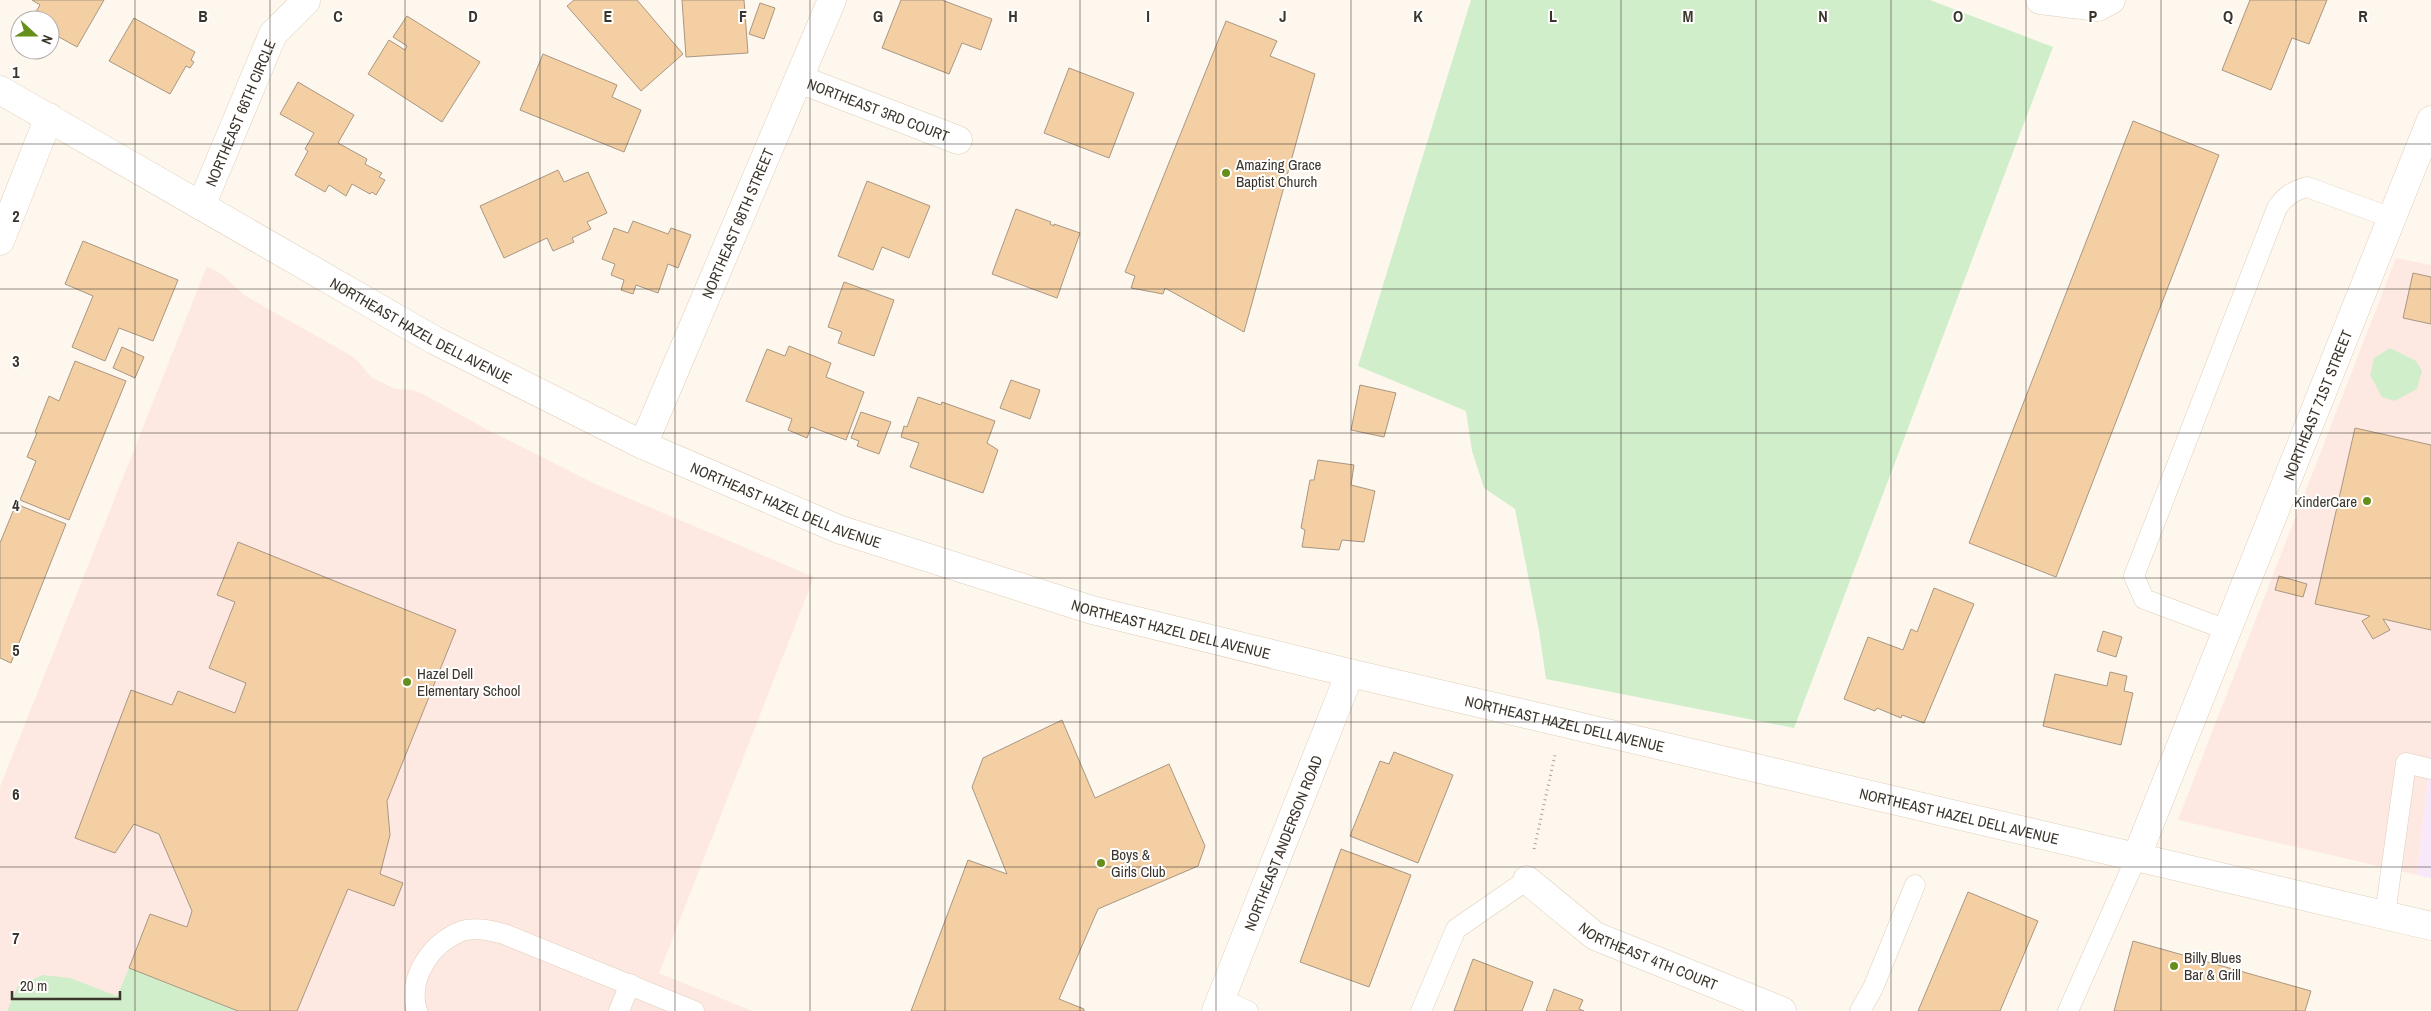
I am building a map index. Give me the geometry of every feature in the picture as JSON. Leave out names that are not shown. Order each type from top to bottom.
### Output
[{"type":"main road","name":"NORTHEAST 68TH STREET","points":[[643,445],[832,0]]},
{"type":"main road","points":[[2040,0],[2098,7],[2111,0]]},
{"type":"main road","name":"NORTHEAST 66TH CIRCLE","points":[[200,206],[273,34],[306,1]]},
{"type":"main road","name":"NORTHEAST 3RD COURT","points":[[799,79],[958,140]]},
{"type":"main road","name":"NORTHEAST HAZEL DELL AVENUE","points":[[0,90],[434,340],[643,445],[838,529],[1092,610],[1350,673],[2431,926]]},
{"type":"main road","points":[[0,241],[49,117]]},
{"type":"main road","name":"NORTHEAST 71ST STREET","points":[[2136,858],[2431,120]]},
{"type":"main road","name":"NORTHEAST ANDERSON ROAD","points":[[1218,1005],[1350,673]]},
{"type":"main road","name":"NORTHEAST 4TH COURT","points":[[1527,880],[1595,936],[1782,1011]]},
{"type":"lane","points":[[2227,630],[2144,599],[2134,576],[2277,208],[2284,198],[2294,190],[2307,187],[2392,218]]},
{"type":"lane","points":[[2386,915],[2406,763],[2431,769]]},
{"type":"lane","points":[[2068,1011],[2136,858]]},
{"type":"lane","points":[[1421,1011],[1456,929],[1527,880]]},
{"type":"lane","points":[[1860,1011],[1873,988],[1915,885]]},
{"type":"lane","points":[[417,1011],[414,1002],[415,986],[426,960],[437,946],[449,938],[470,930],[490,930],[504,934],[694,1011]]},
{"type":"lane","points":[[619,1011],[630,984]]},
{"type":"lane","points":[[1218,1005],[1248,1011]]},
{"type":"path","points":[[1527,880],[1562,722]]},
{"type":"shaded area","name":"KinderCare","points":[[2396,258],[2431,265],[2431,748],[2417,875],[2178,820]]},
{"type":"shaded area","name":"Hazel Dell Elementary School","points":[[207,266],[223,275],[244,295],[350,355],[358,361],[371,377],[395,389],[412,390],[425,395],[488,430],[595,484],[814,577],[659,973],[752,1011],[0,1011],[0,787]]},
{"type":"shaded area","points":[[2431,748],[2431,878],[2417,875]]},
{"type":"green space","points":[[1471,0],[1930,0],[2053,47],[1794,728],[1546,679],[1539,631],[1515,509],[1484,488],[1472,451],[1466,411],[1358,366]]},
{"type":"green space","points":[[2390,348],[2416,361],[2422,371],[2417,389],[2395,401],[2382,397],[2370,375],[2374,358]]},
{"type":"green space","points":[[129,968],[238,1011],[7,1011],[18,986],[43,975],[70,978],[117,996]]},
{"type":"building","points":[[32,0],[104,0],[77,47],[60,38],[60,10],[37,10],[40,5]]},
{"type":"building","points":[[574,0],[637,0],[683,54],[641,91],[567,6]]},
{"type":"building","points":[[682,0],[744,0],[748,53],[686,57]]},
{"type":"building","points":[[901,0],[942,0],[992,19],[981,50],[962,43],[949,74],[882,48]]},
{"type":"building","points":[[2250,0],[2327,0],[2309,44],[2292,38],[2271,90],[2222,70]]},
{"type":"building","points":[[760,3],[775,8],[764,39],[749,34]]},
{"type":"building","points":[[407,16],[480,62],[442,122],[368,74],[389,40],[405,50],[407,46],[393,37]]},
{"type":"building","points":[[134,18],[195,52],[191,60],[194,62],[190,68],[186,66],[170,94],[109,61]]},
{"type":"building","name":"Amazing Grace Baptist Church","points":[[1226,21],[1277,41],[1270,56],[1315,74],[1244,332],[1165,288],[1163,294],[1131,288],[1135,276],[1125,272]]},
{"type":"building","points":[[543,54],[617,85],[612,97],[641,110],[624,152],[520,110]]},
{"type":"building","points":[[1069,68],[1134,93],[1109,158],[1044,133]]},
{"type":"building","points":[[298,82],[354,115],[338,143],[367,159],[365,164],[382,173],[379,177],[385,180],[376,195],[372,192],[370,194],[352,184],[346,196],[329,185],[325,192],[295,175],[308,151],[305,149],[314,133],[280,114]]},
{"type":"building","points":[[2133,121],[2219,155],[2056,577],[1969,543]]},
{"type":"building","points":[[558,170],[564,182],[588,172],[607,213],[587,222],[591,229],[572,238],[574,242],[553,251],[547,238],[504,258],[480,206]]},
{"type":"building","points":[[867,181],[930,206],[909,258],[882,247],[873,270],[838,256]]},
{"type":"building","points":[[1016,209],[1051,222],[1050,224],[1054,226],[1054,224],[1080,233],[1057,298],[992,274]]},
{"type":"building","points":[[633,221],[668,234],[671,228],[691,235],[678,268],[668,264],[658,293],[636,285],[633,294],[621,290],[624,280],[611,275],[615,264],[602,259],[614,228],[628,233]]},
{"type":"building","points":[[83,241],[178,280],[153,341],[119,328],[105,361],[72,347],[93,296],[65,284]]},
{"type":"building","points":[[2413,273],[2431,277],[2431,324],[2403,318]]},
{"type":"building","points":[[844,282],[894,300],[874,356],[838,343],[842,332],[828,327]]},
{"type":"building","points":[[789,346],[831,363],[826,377],[864,392],[846,440],[811,427],[807,438],[788,430],[792,419],[746,401],[767,349],[785,356]]},
{"type":"building","points":[[122,347],[144,357],[135,378],[113,368]]},
{"type":"building","points":[[75,361],[126,381],[69,520],[20,500],[36,461],[27,457],[49,396],[59,401]]},
{"type":"building","points":[[1011,380],[1040,390],[1030,419],[1000,408]]},
{"type":"building","points":[[1360,385],[1396,393],[1384,437],[1351,430]]},
{"type":"building","points":[[918,397],[941,405],[942,402],[995,421],[987,443],[998,450],[983,493],[910,467],[919,443],[901,437],[904,426],[907,427]]},
{"type":"building","points":[[861,412],[891,422],[879,454],[857,446],[859,441],[851,438]]},
{"type":"building","points":[[2355,428],[2431,445],[2431,630],[2383,619],[2390,630],[2373,639],[2362,621],[2370,616],[2315,604]]},
{"type":"building","points":[[1318,460],[1354,465],[1351,485],[1375,491],[1364,542],[1342,540],[1339,550],[1302,547],[1305,530],[1301,528],[1310,480],[1314,480]]},
{"type":"building","points":[[16,504],[66,524],[11,663],[0,658],[0,543]]},
{"type":"building","points":[[238,542],[456,630],[387,801],[390,835],[380,874],[403,883],[394,906],[348,889],[297,1011],[238,1011],[129,968],[150,914],[187,927],[192,911],[159,834],[134,824],[115,853],[75,838],[131,690],[172,705],[178,691],[235,713],[246,683],[209,668],[235,602],[217,595]]},
{"type":"building","points":[[2279,576],[2307,584],[2303,597],[2275,590]]},
{"type":"building","points":[[1934,588],[1974,604],[1924,723],[1902,715],[1901,718],[1877,708],[1875,711],[1844,699],[1868,637],[1903,650],[1911,629],[1917,632]]},
{"type":"building","points":[[2103,631],[2122,637],[2116,657],[2097,651]]},
{"type":"building","points":[[2110,672],[2127,676],[2124,691],[2133,693],[2121,745],[2043,726],[2055,674],[2107,686]]},
{"type":"building","name":"Boys & Girls Club","points":[[1062,720],[1095,798],[1169,764],[1205,846],[1198,866],[1098,909],[1059,999],[1084,1009],[1084,1011],[911,1011],[968,860],[1007,874],[972,787],[983,758]]},
{"type":"building","points":[[1394,752],[1453,775],[1418,863],[1350,836],[1380,761],[1389,764]]},
{"type":"building","points":[[1341,849],[1411,875],[1369,987],[1300,962]]},
{"type":"building","points":[[1968,892],[2038,921],[2000,1011],[1918,1011]]},
{"type":"building","name":"Billy Blues Bar & Grill","points":[[2133,941],[2311,991],[2305,1011],[2114,1011]]},
{"type":"building","points":[[1473,959],[1533,982],[1522,1011],[1454,1011]]},
{"type":"building","points":[[1554,989],[1583,1000],[1579,1009],[1584,1011],[1546,1011]]},
{"type":"place","name":"Amazing Grace Baptist Church","points":[[1226,173]]},
{"type":"place","name":"KinderCare","points":[[2367,501]]},
{"type":"place","name":"Hazel Dell Elementary School","points":[[407,682]]},
{"type":"place","name":"Boys & Girls Club","points":[[1101,863]]},
{"type":"place","name":"Billy Blues Bar & Grill","points":[[2174,966]]}]
